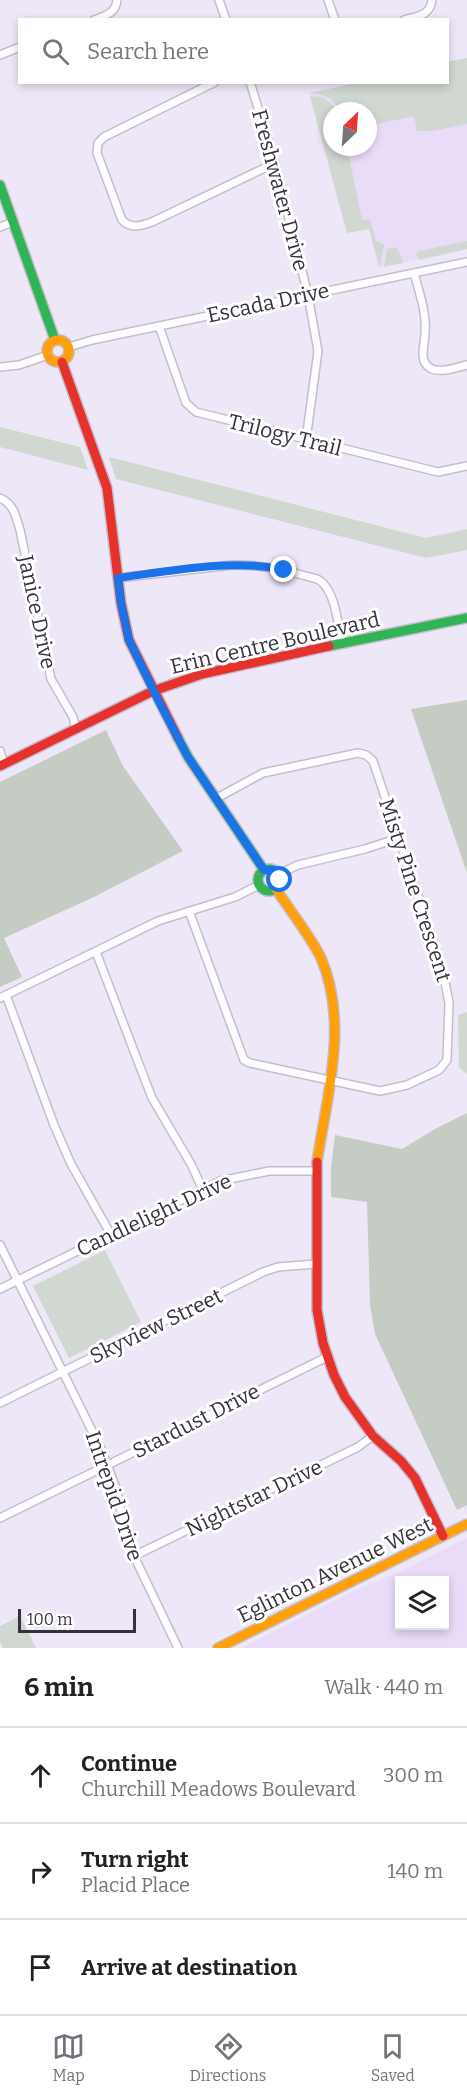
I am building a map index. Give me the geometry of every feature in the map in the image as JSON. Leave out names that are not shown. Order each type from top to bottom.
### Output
[{"type":"street","points":[[98,18],[112,11],[117,0]]},
{"type":"street","points":[[219,0],[225,18]]},
{"type":"street","points":[[328,0],[334,18]]},
{"type":"street","points":[[411,18],[425,14],[432,0]]},
{"type":"street","points":[[0,55],[18,48]]},
{"type":"street","points":[[210,84],[104,137],[98,143],[97,153],[122,220],[127,225],[135,226],[152,222],[275,163]]},
{"type":"street","name":"Freshwater Drive","points":[[251,84],[275,163],[308,295],[318,351],[306,440]]},
{"type":"street","points":[[0,185],[55,340]]},
{"type":"street","points":[[0,227],[13,222]]},
{"type":"street","name":"Escada Drive","points":[[69,346],[467,262]]},
{"type":"street","points":[[414,273],[424,314],[425,364],[430,369],[438,370],[467,365]]},
{"type":"street","name":"Trilogy Trail","points":[[159,326],[186,403],[193,411],[438,472],[467,466]]},
{"type":"street","points":[[55,340],[63,340],[69,346],[69,354],[62,362],[54,361],[48,355],[48,346],[55,340]]},
{"type":"street","points":[[0,367],[19,365],[48,355]]},
{"type":"street","points":[[62,362],[107,488],[121,603],[129,640],[188,757],[264,870]]},
{"type":"street","name":"Janice Drive","points":[[0,498],[12,507],[20,530],[51,679],[73,717],[76,729]]},
{"type":"street","points":[[118,578],[249,564],[317,579],[323,581],[329,590],[342,643]]},
{"type":"street","name":"Erin Centre Boulevard","points":[[2,765],[153,691],[202,674],[467,618]]},
{"type":"street","points":[[0,751],[2,765]]},
{"type":"street","name":"Misty Pine Crescent","points":[[189,911],[244,1060],[366,1089],[392,1090],[439,1070],[447,1060],[449,1003],[445,979],[373,761],[366,755],[358,753],[263,773],[217,798]]},
{"type":"street","points":[[281,873],[280,884],[276,889],[266,890],[259,885],[258,877],[264,870],[281,873],[298,865],[365,849],[399,838]]},
{"type":"street","points":[[110,1233],[71,1164],[3,997],[158,921],[235,897],[259,885]]},
{"type":"street","points":[[276,889],[320,957],[329,983],[336,1029],[316,1171],[317,1310],[327,1357],[345,1397],[373,1436],[401,1461],[415,1478],[443,1536]]},
{"type":"street","points":[[96,952],[152,1098],[202,1188]]},
{"type":"street","name":"Candlelight Drive","points":[[0,1289],[219,1181],[269,1171],[316,1171]]},
{"type":"street","name":"Intrepid Drive","points":[[0,1245],[108,1465],[134,1557],[178,1648]]},
{"type":"street","name":"Skyview Street","points":[[0,1403],[263,1272],[278,1267],[316,1264]]},
{"type":"street","name":"Stardust Drive","points":[[0,1518],[327,1357]]},
{"type":"street","name":"Nightstar Drive","points":[[134,1557],[358,1447],[373,1436]]},
{"type":"street","name":"Eglinton Avenue West","points":[[218,1648],[467,1524]]},
{"type":"shaded area","points":[[467,58],[467,249],[378,268],[369,229],[347,233],[326,156],[377,156],[377,102],[323,102],[323,145],[309,93],[352,84],[449,84],[449,62]]},
{"type":"shaded area","points":[[467,58],[467,124],[432,131],[417,131],[414,116],[377,124],[377,102],[334,102],[319,94],[309,93],[352,84],[449,84],[449,62]]},
{"type":"shaded area","points":[[310,96],[326,99],[330,102],[323,102],[323,144]]},
{"type":"shaded area","points":[[326,156],[349,156],[362,220],[370,219],[376,241],[384,246],[380,268],[369,229],[347,233]]},
{"type":"shaded area","points":[[467,241],[467,249],[419,260],[416,254],[419,251]]},
{"type":"shaded area","points":[[396,247],[403,263],[384,267],[387,249]]},
{"type":"shaded area","points":[[0,427],[80,447],[88,470],[0,447]]},
{"type":"shaded area","points":[[109,457],[426,538],[467,529],[467,550],[426,558],[116,479]]},
{"type":"shaded area","points":[[467,700],[467,873],[411,709]]},
{"type":"shaded area","points":[[106,730],[123,766],[183,851],[94,897],[4,938],[22,977],[0,987],[0,782]]},
{"type":"shaded area","points":[[467,1012],[467,1075],[459,1067],[458,1015]]},
{"type":"shaded area","points":[[467,1113],[467,1505],[457,1510],[375,1334],[370,1305],[367,1202],[331,1197],[331,1168],[335,1135],[402,1149]]},
{"type":"shaded area","points":[[105,1250],[141,1322],[69,1358],[33,1286]]},
{"type":"shaded area","points":[[467,1538],[467,1648],[241,1648],[352,1592],[404,1570]]},
{"type":"shaded area","points":[[20,1616],[36,1648],[3,1648],[0,1642],[0,1626]]},
{"type":"traffic: fast","points":[[0,185],[55,340]]},
{"type":"traffic: fast","points":[[329,646],[467,618]]},
{"type":"traffic: fast","points":[[178,738],[188,757],[264,870]]},
{"type":"traffic: fast","points":[[269,869],[277,872],[280,880],[277,888],[269,891],[261,888],[258,880],[261,872],[269,869]]},
{"type":"traffic: slow","points":[[54,340],[62,340],[69,347],[69,351],[69,355],[62,362],[54,362],[47,355],[47,347],[54,340]]},
{"type":"traffic: slow","points":[[276,889],[321,958],[334,1008],[333,1059],[317,1162]]},
{"type":"traffic: slow","points":[[218,1648],[467,1524]]},
{"type":"traffic: jam","points":[[62,362],[107,488],[121,603],[129,640],[178,738]]},
{"type":"traffic: jam","points":[[0,766],[153,691],[202,674],[329,646]]},
{"type":"traffic: jam","points":[[317,1162],[317,1310],[323,1343],[334,1375],[345,1397],[373,1436],[401,1461],[415,1478],[443,1536]]},
{"type":"route","points":[[280,880],[279,874],[274,870],[264,870],[188,757],[129,640],[118,578],[249,564],[284,570]]}]
